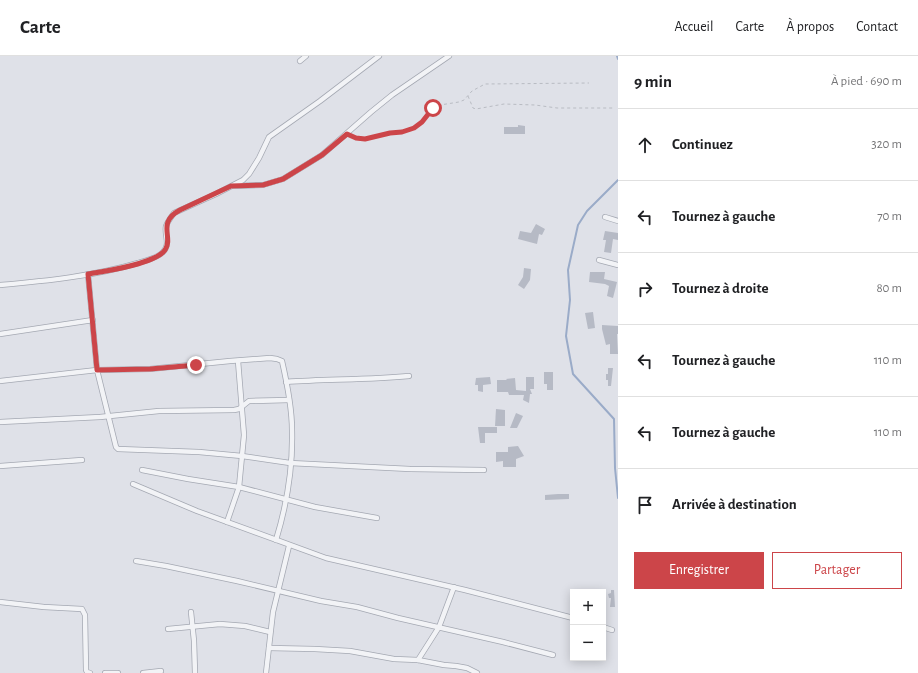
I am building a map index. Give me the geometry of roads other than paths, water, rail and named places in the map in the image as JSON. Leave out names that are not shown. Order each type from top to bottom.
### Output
[{"type":"street","points":[[300,61],[306,56]]},
{"type":"street","points":[[0,285],[88,274],[120,268],[156,258],[166,248],[166,227],[169,218],[174,213],[243,180],[249,174],[269,137],[327,96],[379,56]]},
{"type":"street","points":[[231,186],[263,185],[283,179],[322,155],[392,95],[449,56]]},
{"type":"street","points":[[605,217],[618,221]]},
{"type":"street","points":[[599,260],[618,265]]},
{"type":"street","points":[[88,274],[97,370],[116,448],[118,449],[199,452],[290,463],[410,469],[484,470]]},
{"type":"street","points":[[0,334],[93,320]]},
{"type":"street","points":[[0,381],[97,370],[150,369],[270,358],[282,361],[289,400],[292,429],[290,476],[284,516],[276,540]]},
{"type":"street","points":[[227,522],[239,487],[244,435],[238,361]]},
{"type":"street","points":[[286,382],[318,379],[372,379],[409,376]]},
{"type":"street","points":[[0,422],[108,416],[160,411],[234,410],[249,401],[289,400]]},
{"type":"street","points":[[0,466],[82,460]]},
{"type":"street","points":[[142,470],[239,487],[315,507],[377,518]]},
{"type":"street","points":[[133,484],[197,511],[289,546],[326,558],[454,587],[570,617]]},
{"type":"street","points":[[266,673],[270,632],[289,546]]},
{"type":"street","points":[[136,561],[166,566],[321,601],[357,607],[553,656]]},
{"type":"street","points":[[418,660],[439,627],[454,587]]},
{"type":"street","points":[[0,602],[44,607],[82,609],[85,615],[86,670],[90,673]]},
{"type":"street","points":[[191,612],[195,673]]},
{"type":"street","points":[[168,629],[220,624],[245,626],[270,632]]},
{"type":"street","points":[[606,628],[612,630]]},
{"type":"street","points":[[269,648],[350,651],[394,659],[418,660],[456,666],[467,668],[477,673]]},
{"type":"street","points":[[143,673],[161,671]]},
{"type":"street","points":[[105,673],[118,673]]},
{"type":"waterway","points":[[618,180],[587,211],[578,225],[568,270],[570,300],[566,336],[573,374],[614,419],[615,468],[618,498]]}]
